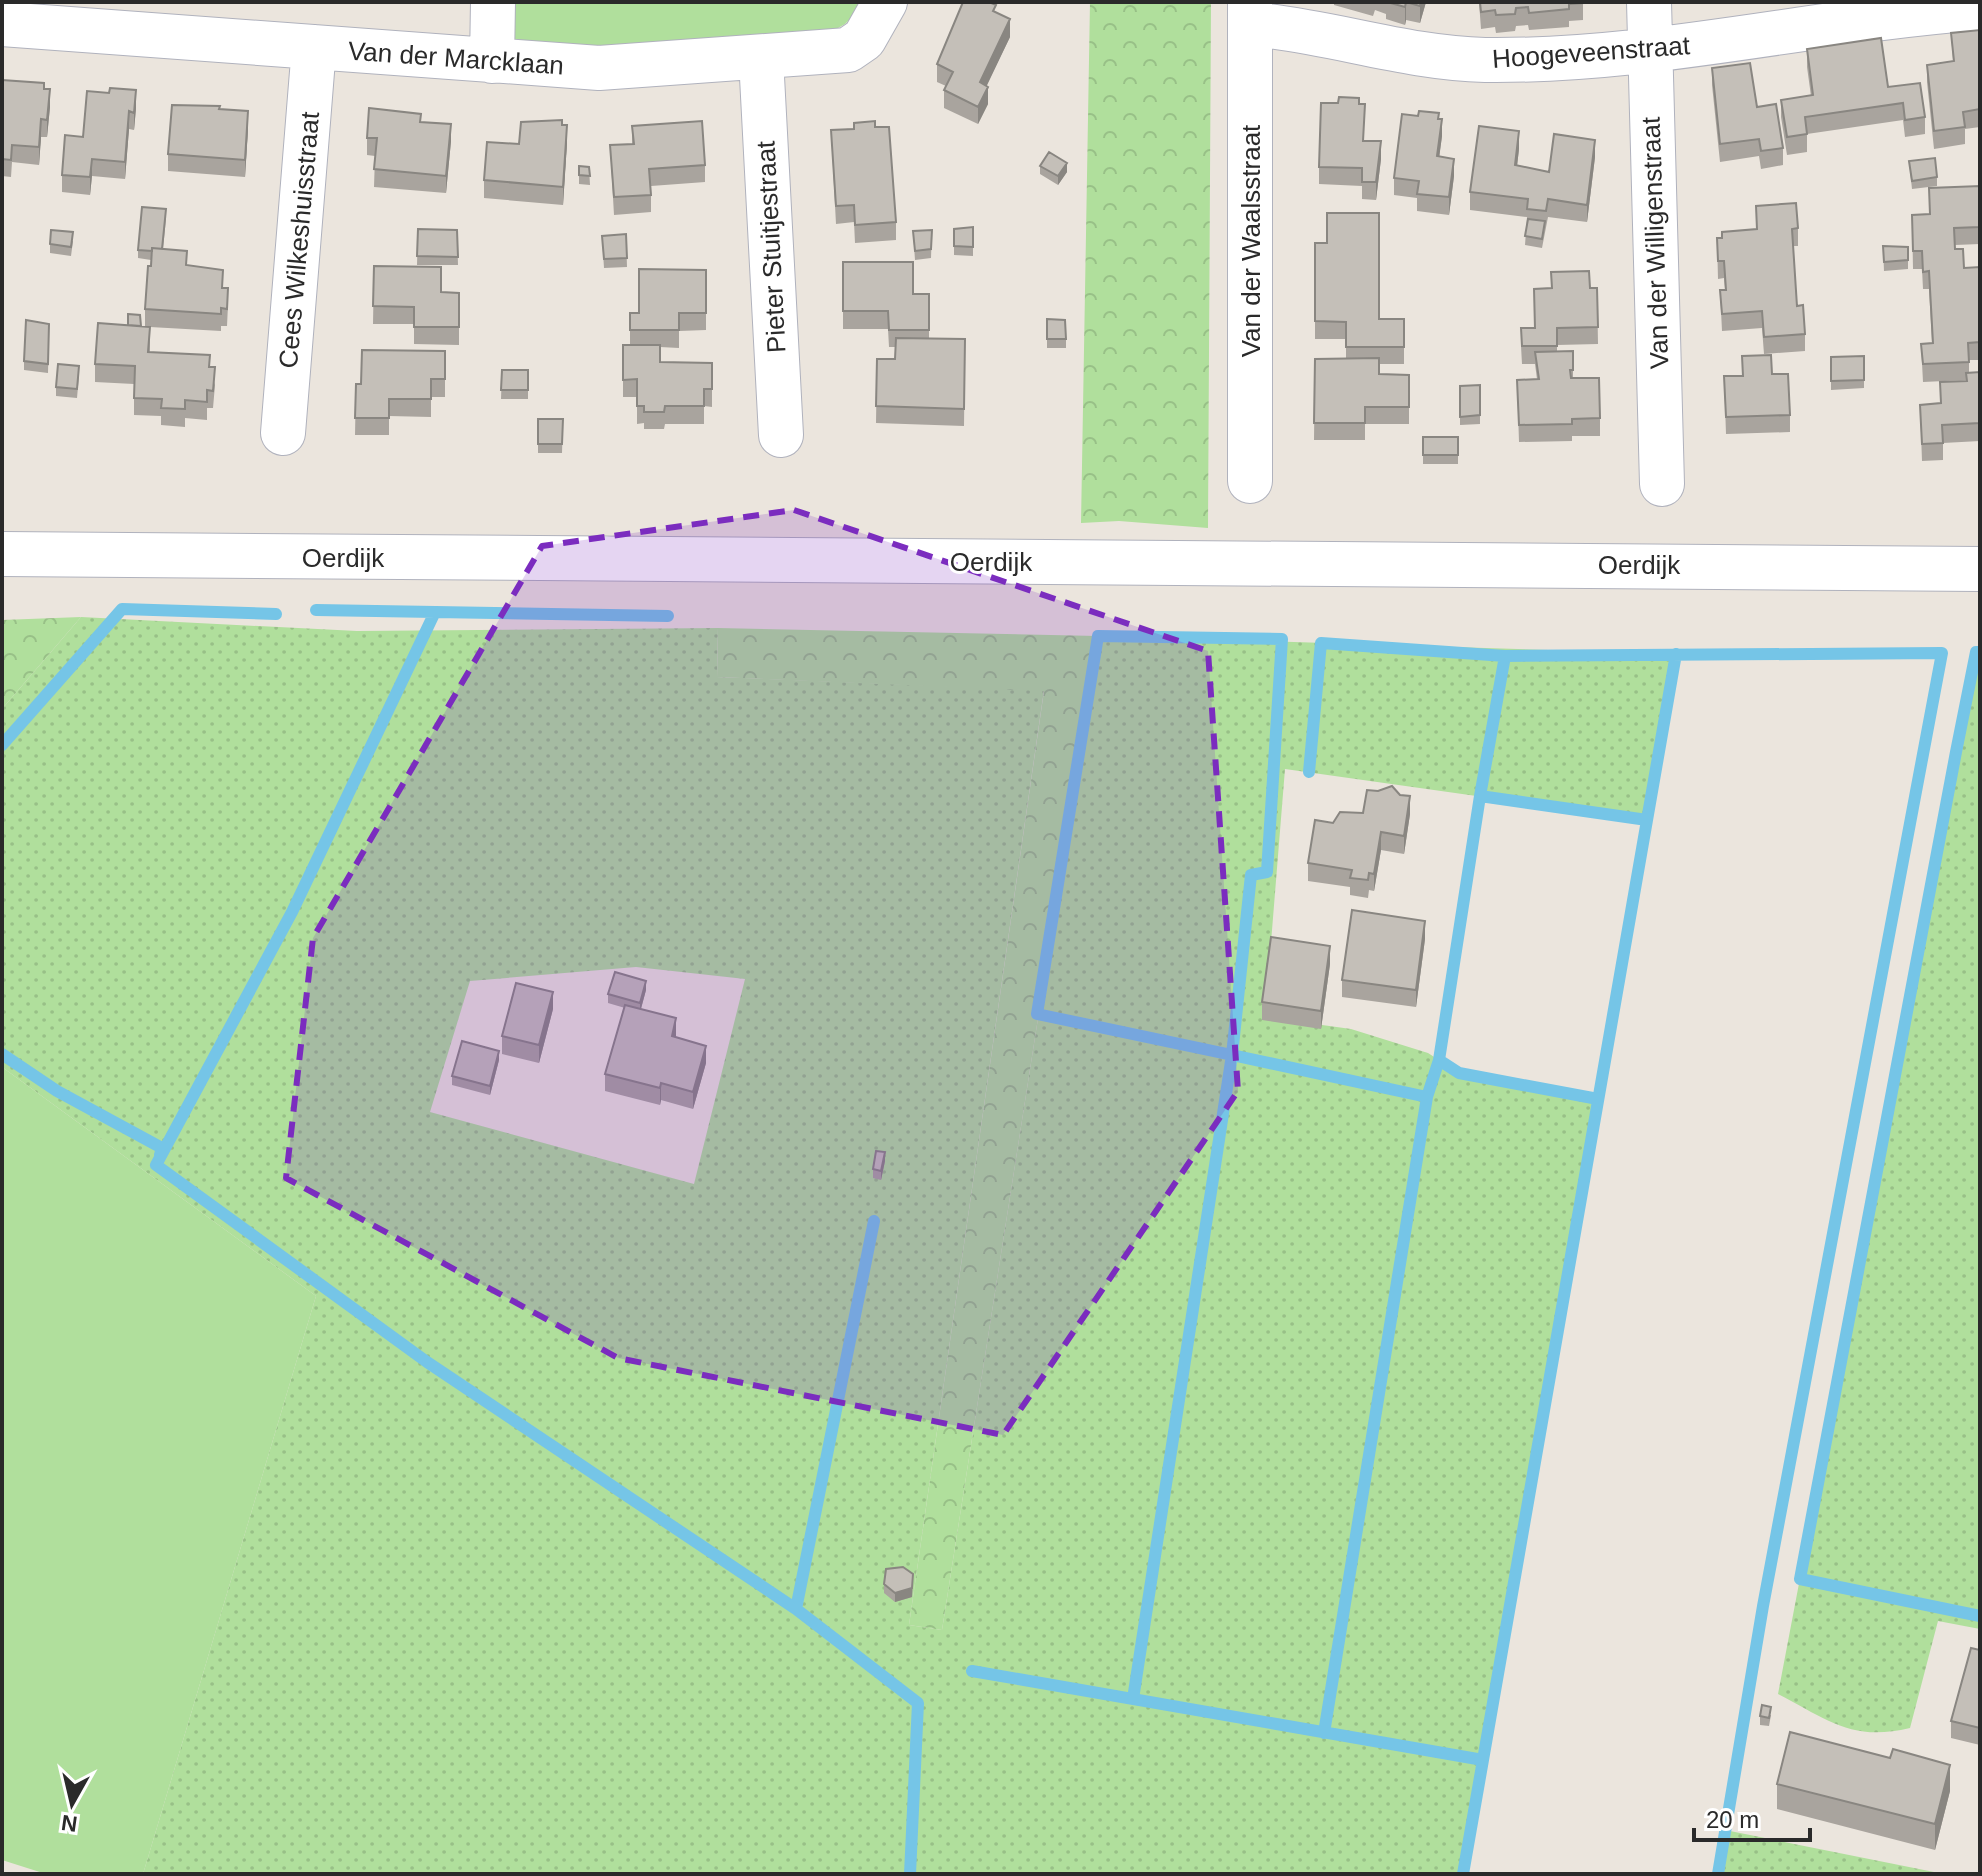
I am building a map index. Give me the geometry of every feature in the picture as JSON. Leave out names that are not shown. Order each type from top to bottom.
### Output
[{"type":"street","points":[[492,61],[493,2]]},
{"type":"street","name":"Van der Marcklaan","points":[[2,24],[599,68],[848,50],[864,39],[885,2]]},
{"type":"street","name":"Van der Willigenstraat","points":[[1649,2],[1662,484]]},
{"type":"street","name":"Hoogeveenstraat","points":[[1251,13],[1288,27],[1362,45],[1449,59],[1547,59],[1650,53],[1900,14],[1980,8]]},
{"type":"street","name":"Van der Waalsstraat","points":[[1250,481],[1251,13]]},
{"type":"street","name":"Cees Wilkeshuisstraat","points":[[283,433],[314,47]]},
{"type":"street","name":"Pieter Stuitjestraat","points":[[761,58],[781,435]]},
{"type":"street","name":"Oerdijk","points":[[2,554],[1980,569]]},
{"type":"highlighted area","points":[[794,510],[1208,651],[1238,1091],[1003,1435],[618,1358],[286,1178],[313,938],[542,546]]},
{"type":"green space","points":[[506,2],[867,2],[845,24],[824,36],[661,48],[505,44]]},
{"type":"green space","points":[[1090,2],[1211,2],[1208,528],[1119,521],[1081,523]]},
{"type":"green space","points":[[81,617],[357,631],[718,628],[717,677],[1044,690],[909,1625],[942,1630],[1098,636],[1676,654],[1647,820],[1285,769],[1265,1017],[1351,1029],[1428,1053],[1459,1073],[1598,1099],[1463,1874],[143,1874],[316,1296],[2,1067],[2,709]],"holes":[[[636,967],[745,979],[694,1184],[430,1112],[470,981]]]},
{"type":"green space","points":[[81,617],[2,709],[2,620]]},
{"type":"green space","points":[[718,628],[1098,636],[942,1630],[909,1625],[1044,691],[717,677]]},
{"type":"green space","points":[[1976,652],[1980,652],[1980,1629],[1938,1621],[1910,1728],[1872,1732],[1826,1720],[1778,1694]]},
{"type":"green space","points":[[2,1067],[316,1296],[143,1874],[46,1874],[2,1860]]},
{"type":"green space","points":[[1725,1830],[1944,1874],[1717,1874]]},
{"type":"building","points":[[963,2],[989,2],[996,5],[993,11],[1010,19],[980,82],[988,87],[978,107],[944,90],[953,72],[937,64]]},
{"type":"building","points":[[1387,2],[1406,2],[1405,7]]},
{"type":"building","points":[[1480,2],[1583,3],[1569,4],[1569,9],[1529,13],[1528,7],[1516,8],[1515,14],[1496,15],[1495,10],[1481,12]]},
{"type":"building","points":[[1980,30],[1980,109],[1963,112],[1965,127],[1934,131],[1927,65],[1954,61],[1951,33]]},
{"type":"building","points":[[1881,38],[1888,87],[1920,83],[1925,117],[1905,120],[1903,103],[1805,117],[1807,134],[1787,137],[1781,100],[1813,95],[1807,49]]},
{"type":"building","points":[[1750,63],[1757,107],[1776,104],[1783,148],[1761,151],[1759,139],[1720,144],[1712,68]]},
{"type":"building","points":[[2,80],[44,83],[44,89],[50,89],[47,120],[41,119],[39,147],[12,145],[11,160],[2,159]]},
{"type":"building","points":[[110,88],[136,90],[134,113],[129,111],[125,162],[92,159],[90,177],[62,175],[65,135],[83,137],[87,91],[109,93]]},
{"type":"building","points":[[1339,97],[1359,98],[1359,104],[1365,104],[1363,141],[1381,141],[1376,182],[1362,182],[1362,168],[1319,167],[1321,103],[1338,103]]},
{"type":"building","points":[[172,105],[220,106],[219,109],[248,111],[245,160],[168,154]]},
{"type":"building","points":[[369,108],[421,114],[420,122],[451,124],[446,176],[374,169],[377,138],[367,138]]},
{"type":"building","points":[[1419,111],[1439,113],[1438,119],[1442,119],[1437,156],[1454,159],[1449,197],[1417,194],[1419,181],[1394,178],[1402,114],[1418,116]]},
{"type":"building","points":[[562,120],[562,125],[567,125],[563,187],[484,180],[487,142],[519,144],[521,122]]},
{"type":"building","points":[[702,121],[705,165],[649,169],[651,195],[614,197],[610,145],[634,144],[632,126]]},
{"type":"building","points":[[875,121],[875,127],[889,127],[896,222],[855,225],[854,205],[836,206],[831,130],[854,129],[854,123]]},
{"type":"building","points":[[1479,126],[1519,131],[1515,165],[1549,172],[1554,134],[1595,140],[1587,205],[1548,199],[1546,211],[1527,209],[1528,199],[1470,192]]},
{"type":"building","points":[[1049,152],[1067,163],[1058,176],[1040,166]]},
{"type":"building","points":[[1935,158],[1937,177],[1912,181],[1909,161]]},
{"type":"building","points":[[579,166],[589,167],[590,176],[579,175]]},
{"type":"building","points":[[1980,186],[1980,227],[1954,228],[1955,249],[1963,249],[1964,268],[1980,267],[1980,342],[1968,343],[1969,362],[1923,364],[1921,344],[1933,343],[1929,271],[1923,272],[1922,251],[1913,251],[1912,215],[1930,214],[1929,188]]},
{"type":"building","points":[[1796,203],[1798,228],[1792,229],[1797,306],[1803,305],[1805,334],[1764,337],[1762,311],[1722,314],[1720,290],[1726,290],[1724,261],[1718,261],[1717,238],[1722,238],[1722,232],[1757,229],[1756,206]]},
{"type":"building","points":[[142,207],[166,209],[162,249],[138,250]]},
{"type":"building","points":[[1327,213],[1379,213],[1379,319],[1404,319],[1404,347],[1346,347],[1346,322],[1315,321],[1315,243],[1327,243]]},
{"type":"building","points":[[1528,219],[1545,221],[1542,239],[1525,236]]},
{"type":"building","points":[[973,227],[973,247],[954,246],[954,229]]},
{"type":"building","points":[[418,229],[457,230],[458,257],[417,256]]},
{"type":"building","points":[[51,230],[73,232],[71,247],[50,244]]},
{"type":"building","points":[[932,230],[931,249],[915,251],[913,231]]},
{"type":"building","points":[[626,234],[627,258],[604,259],[602,236]]},
{"type":"building","points":[[1883,246],[1908,247],[1908,260],[1884,262]]},
{"type":"building","points":[[152,248],[187,251],[186,265],[223,270],[222,288],[228,288],[227,309],[221,308],[221,314],[145,309]]},
{"type":"building","points":[[843,262],[913,262],[913,294],[929,294],[929,330],[889,330],[888,311],[843,311]]},
{"type":"building","points":[[374,266],[441,267],[441,292],[459,293],[459,327],[414,327],[414,307],[373,306]]},
{"type":"building","points":[[639,269],[706,270],[706,313],[679,313],[679,330],[630,330],[630,313],[639,313]]},
{"type":"building","points":[[1589,271],[1590,288],[1597,288],[1598,327],[1557,328],[1557,346],[1522,346],[1521,328],[1535,328],[1534,289],[1552,288],[1551,272]]},
{"type":"building","points":[[128,314],[140,315],[141,326],[128,325]]},
{"type":"building","points":[[1047,319],[1065,320],[1066,339],[1047,339]]},
{"type":"building","points":[[26,320],[49,324],[48,364],[24,361]]},
{"type":"building","points":[[98,323],[150,327],[148,352],[210,355],[209,367],[215,367],[213,391],[207,390],[207,402],[185,400],[185,409],[161,408],[162,399],[134,398],[135,366],[95,364]]},
{"type":"building","points":[[896,338],[965,339],[964,409],[876,406],[877,359],[895,359]]},
{"type":"building","points":[[623,345],[660,345],[660,362],[712,363],[712,389],[704,389],[704,406],[665,406],[664,412],[644,412],[644,406],[637,406],[637,379],[623,380]]},
{"type":"building","points":[[362,350],[445,351],[445,379],[431,379],[431,399],[389,399],[389,418],[355,418],[356,384],[361,384]]},
{"type":"building","points":[[1573,351],[1571,378],[1599,378],[1600,418],[1572,419],[1572,424],[1519,425],[1517,380],[1539,379],[1535,352]]},
{"type":"building","points":[[1771,355],[1772,374],[1788,374],[1790,415],[1726,417],[1724,376],[1743,376],[1742,356]]},
{"type":"building","points":[[1864,356],[1864,380],[1831,381],[1831,357]]},
{"type":"building","points":[[1379,358],[1379,374],[1409,375],[1409,407],[1365,407],[1365,423],[1314,423],[1315,359]]},
{"type":"building","points":[[58,364],[79,366],[77,389],[56,387]]},
{"type":"building","points":[[502,370],[528,370],[528,390],[501,390]]},
{"type":"building","points":[[1980,372],[1980,423],[1942,425],[1943,443],[1922,444],[1920,405],[1941,403],[1940,382],[1967,381],[1966,373]]},
{"type":"building","points":[[1480,385],[1480,415],[1460,417],[1460,386]]},
{"type":"building","points":[[538,419],[563,419],[562,444],[538,444]]},
{"type":"building","points":[[1423,437],[1458,437],[1458,455],[1423,455]]},
{"type":"building","points":[[1392,786],[1400,795],[1410,796],[1404,836],[1381,832],[1374,874],[1369,873],[1368,880],[1350,878],[1352,870],[1308,863],[1315,820],[1333,823],[1340,812],[1363,813],[1367,790],[1378,791]]},
{"type":"building","points":[[1352,910],[1425,921],[1416,990],[1342,980]]},
{"type":"building","points":[[1271,937],[1330,946],[1321,1011],[1262,1002]]},
{"type":"building","points":[[615,972],[646,981],[640,1003],[608,994]]},
{"type":"building","points":[[516,983],[553,992],[539,1045],[502,1036]]},
{"type":"building","points":[[625,1005],[676,1018],[672,1036],[706,1046],[693,1092],[661,1083],[660,1088],[605,1074]]},
{"type":"building","points":[[462,1041],[499,1051],[490,1086],[452,1076]]},
{"type":"building","points":[[876,1151],[885,1152],[881,1171],[873,1169]]},
{"type":"building","points":[[903,1567],[913,1574],[912,1588],[895,1593],[884,1584],[886,1569]]},
{"type":"building","points":[[1971,1648],[1980,1650],[1980,1728],[1951,1721]]},
{"type":"building","points":[[1762,1705],[1771,1707],[1769,1718],[1760,1716]]},
{"type":"building","points":[[1790,1732],[1890,1758],[1893,1749],[1950,1765],[1935,1824],[1777,1784]]},
{"type":"waterway","points":[[2,745],[122,609],[276,614]]},
{"type":"waterway","points":[[316,610],[668,616]]},
{"type":"waterway","points":[[435,612],[292,912],[156,1165],[427,1362],[796,1609],[874,1221]]},
{"type":"waterway","points":[[1098,636],[1282,639],[1267,872],[1251,875],[1232,1055],[1037,1014],[1098,636]]},
{"type":"waterway","points":[[1309,772],[1321,643],[1505,656],[1942,653],[1763,1606],[1718,1874]]},
{"type":"waterway","points":[[1980,652],[1976,652],[1956,752],[1800,1579],[1980,1616]]},
{"type":"waterway","points":[[972,1671],[1483,1760],[1676,654]]},
{"type":"waterway","points":[[1505,656],[1480,796],[1647,820]]},
{"type":"waterway","points":[[1480,796],[1439,1060],[1459,1073],[1598,1099]]},
{"type":"waterway","points":[[2,1054],[57,1091],[162,1148],[160,1155]]},
{"type":"waterway","points":[[1133,1699],[1232,1055],[1427,1097]]},
{"type":"waterway","points":[[1324,1733],[1427,1097],[1439,1060]]},
{"type":"waterway","points":[[796,1609],[918,1703],[910,1874]]},
{"type":"waterway","points":[[1463,1874],[1483,1760]]}]
